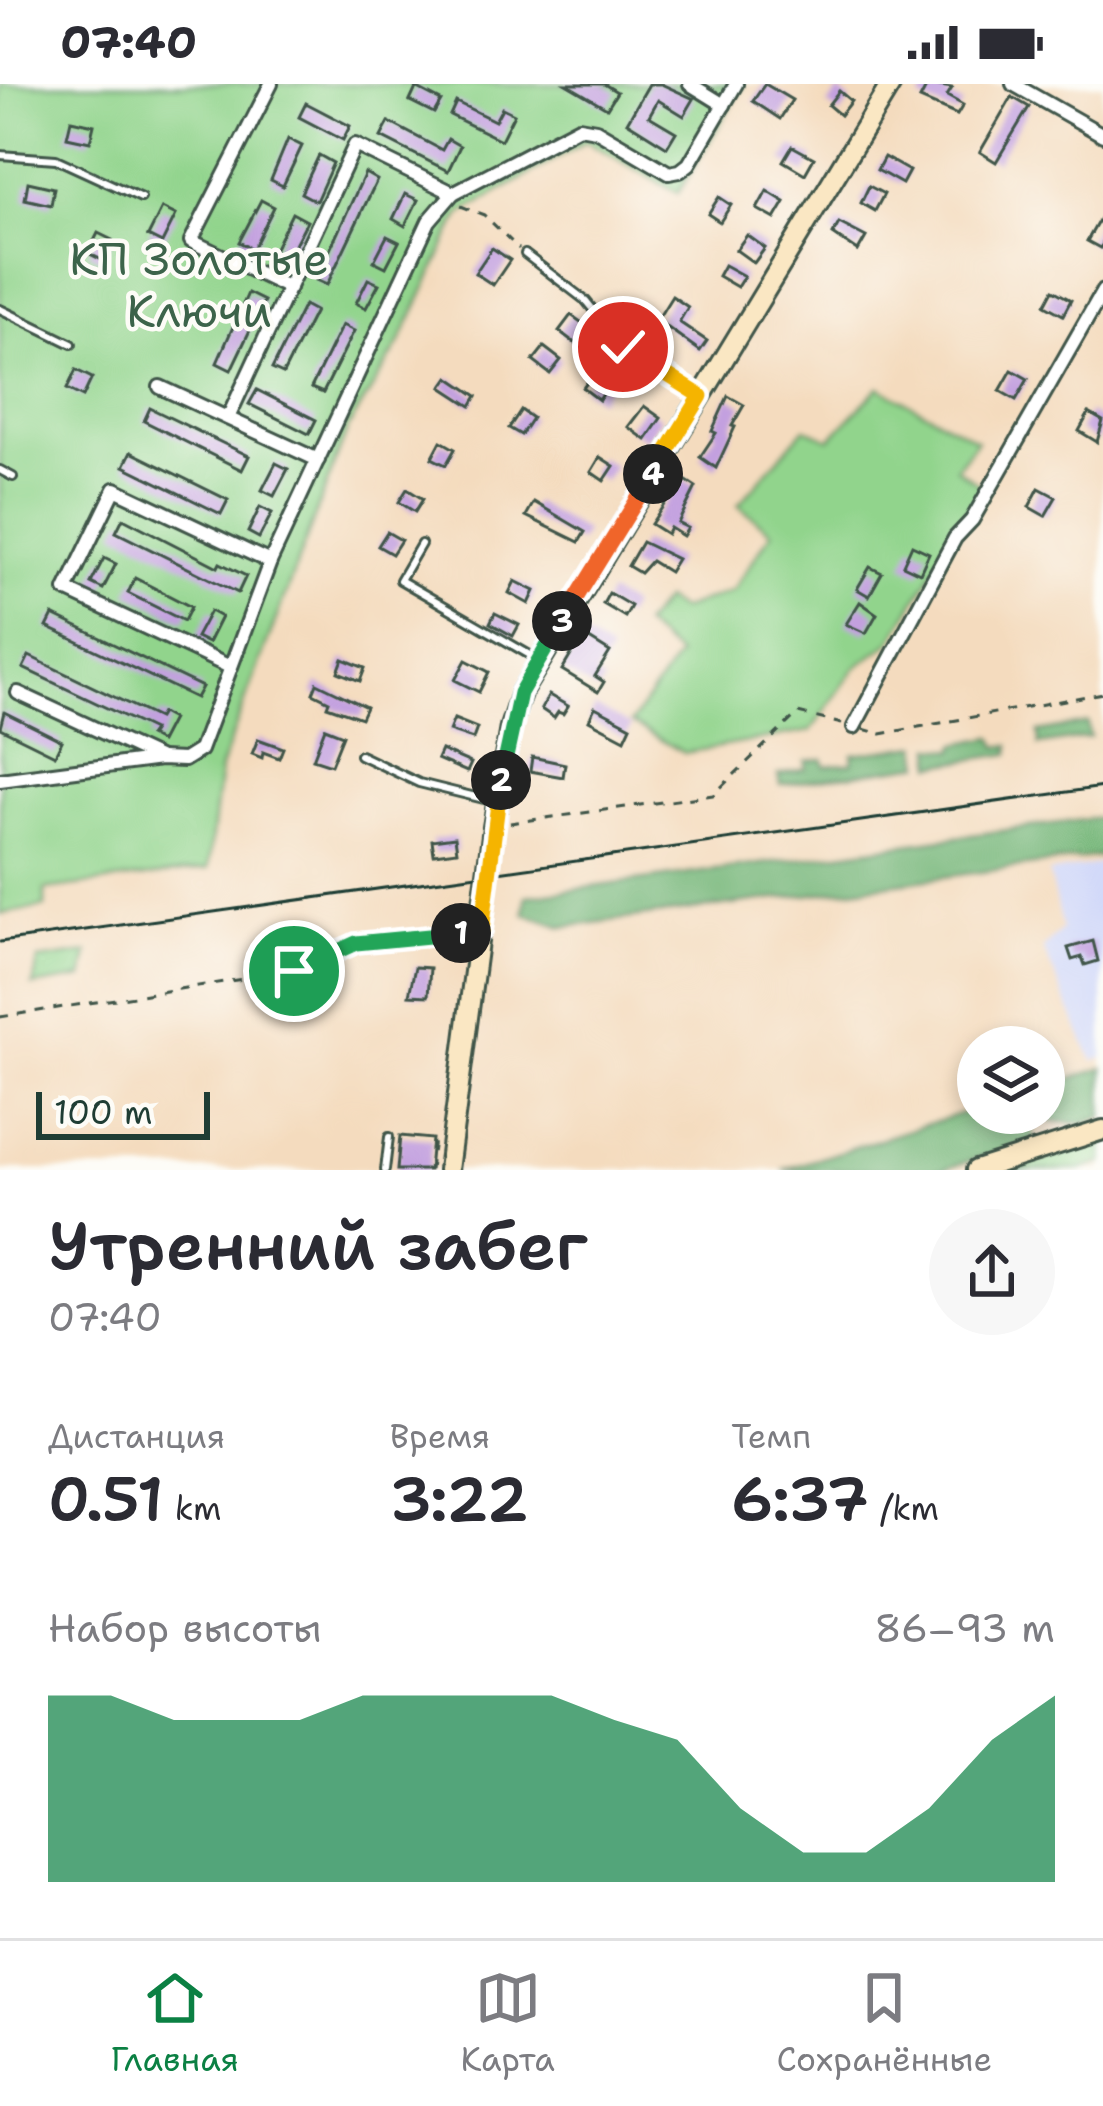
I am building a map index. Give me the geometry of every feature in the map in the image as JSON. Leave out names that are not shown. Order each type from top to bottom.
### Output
[{"type":"street","points":[[272,84],[191,241],[289,288]]},
{"type":"street","points":[[691,84],[724,105]]},
{"type":"street","points":[[0,780],[184,760],[200,750],[269,562],[429,221],[451,196],[579,127],[596,130],[669,173],[680,171],[689,164],[736,84]]},
{"type":"street","points":[[448,1170],[497,803],[520,693],[891,84]]},
{"type":"street","points":[[1013,84],[1103,135]]},
{"type":"street","points":[[228,418],[355,145],[451,196]]},
{"type":"street","points":[[854,727],[955,538],[972,520],[1103,291]]},
{"type":"street","points":[[160,387],[318,460]]},
{"type":"street","points":[[230,667],[67,590],[115,489],[269,562]]},
{"type":"street","points":[[18,693],[160,759]]},
{"type":"street","points":[[976,1170],[1103,1130]]},
{"type":"lane","points":[[0,155],[56,159],[141,198]]},
{"type":"lane","points":[[525,254],[586,302],[623,347],[701,396]]},
{"type":"lane","points":[[0,309],[73,344]]},
{"type":"lane","points":[[0,470],[13,477]]},
{"type":"lane","points":[[421,544],[400,580],[538,659]]},
{"type":"lane","points":[[360,755],[419,783],[497,803]]},
{"type":"lane","points":[[385,1170],[388,1137]]},
{"type":"path","points":[[451,196],[484,215],[525,254]]},
{"type":"path","points":[[515,823],[713,795],[798,713],[881,734],[1103,693]]},
{"type":"path","points":[[0,1017],[294,971],[356,943],[482,931]]},
{"type":"path","points":[[430,1170],[434,1139]]},
{"type":"shaded area","points":[[1103,863],[1103,1058],[1093,1061],[1043,949],[1062,929],[1049,873]]},
{"type":"green space","name":"КП Золотые Ключи","points":[[0,84],[744,84],[678,193],[586,141],[460,215],[399,344],[348,428],[220,768],[208,869],[45,890],[45,907],[0,914]]},
{"type":"green space","points":[[879,387],[977,440],[956,468],[983,487],[891,642],[855,668],[811,731],[684,753],[631,723],[678,656],[643,626],[664,600],[680,610],[732,591],[772,532],[738,505],[805,428],[830,439]]},
{"type":"green space","points":[[1088,723],[1090,737],[1039,745],[1038,732]]},
{"type":"green space","points":[[993,737],[998,747],[1010,745],[1009,754],[934,765],[933,747],[955,750],[957,744]]},
{"type":"green space","points":[[919,745],[922,764],[780,785],[778,775],[806,769],[806,761],[823,759],[825,766],[852,763],[853,754]]},
{"type":"green space","points":[[1103,817],[1103,856],[563,927],[525,914],[526,896]]},
{"type":"green space","points":[[88,953],[83,978],[33,986],[38,960]]},
{"type":"green space","points":[[1103,1068],[1103,1117],[1083,1124],[1065,1122],[1065,1080]]},
{"type":"green space","points":[[957,1115],[957,1134],[1034,1134],[1034,1141],[941,1170],[783,1170]]},
{"type":"green space","points":[[1103,1141],[1103,1163],[1079,1170],[1011,1170]]},
{"type":"building","points":[[566,84],[604,84],[617,92],[607,108]]},
{"type":"building","points":[[649,84],[661,84],[694,99],[684,116],[658,100],[649,116],[676,132],[667,147],[627,122]]},
{"type":"building","points":[[765,84],[792,100],[780,119],[753,101]]},
{"type":"building","points":[[928,84],[952,88],[947,96],[963,105],[957,115],[920,99]]},
{"type":"building","points":[[416,88],[441,101],[434,113],[410,101]]},
{"type":"building","points":[[839,91],[851,101],[840,115],[828,105]]},
{"type":"building","points":[[1012,97],[1029,107],[996,162],[980,152]]},
{"type":"building","points":[[456,102],[495,121],[502,108],[514,114],[501,140],[450,115]]},
{"type":"building","points":[[306,103],[350,126],[343,140],[299,117]]},
{"type":"building","points":[[71,120],[94,125],[90,142],[67,137]]},
{"type":"building","points":[[389,122],[442,150],[448,139],[460,146],[448,171],[381,137]]},
{"type":"building","points":[[288,139],[302,146],[283,186],[271,180]]},
{"type":"building","points":[[792,146],[814,158],[805,174],[783,161]]},
{"type":"building","points":[[319,155],[333,163],[316,201],[301,193]]},
{"type":"building","points":[[884,157],[909,171],[902,184],[877,170]]},
{"type":"building","points":[[365,173],[377,180],[327,285],[316,280]]},
{"type":"building","points":[[28,182],[54,188],[51,205],[25,199]]},
{"type":"building","points":[[869,186],[884,194],[875,211],[861,203]]},
{"type":"building","points":[[767,191],[785,202],[775,219],[757,209]]},
{"type":"building","points":[[405,194],[418,200],[405,226],[393,219]]},
{"type":"building","points":[[719,197],[731,205],[720,222],[708,214]]},
{"type":"building","points":[[261,200],[274,207],[253,249],[239,242]]},
{"type":"building","points":[[162,208],[176,215],[162,243],[148,236]]},
{"type":"building","points":[[292,213],[307,221],[285,263],[271,256]]},
{"type":"building","points":[[1103,213],[1103,244],[1100,248],[1087,241]]},
{"type":"building","points":[[839,223],[866,237],[858,251],[833,234]]},
{"type":"building","points":[[98,233],[112,240],[102,260],[88,253]]},
{"type":"building","points":[[747,235],[765,248],[754,263],[736,250]]},
{"type":"building","points":[[387,236],[399,242],[386,267],[374,261]]},
{"type":"building","points":[[492,248],[510,260],[493,285],[475,273]]},
{"type":"building","points":[[724,265],[744,276],[737,287],[718,276]]},
{"type":"building","points":[[368,279],[379,284],[366,308],[356,303]]},
{"type":"building","points":[[1053,290],[1071,300],[1063,315],[1045,305]]},
{"type":"building","points":[[248,293],[264,301],[231,370],[217,363]]},
{"type":"building","points":[[672,296],[688,307],[679,322],[707,341],[700,351],[657,320]]},
{"type":"building","points":[[304,305],[315,311],[283,374],[272,369]]},
{"type":"building","points":[[571,315],[588,327],[576,344],[559,331]]},
{"type":"building","points":[[342,325],[354,331],[323,393],[311,388]]},
{"type":"building","points":[[544,347],[561,360],[550,374],[533,361]]},
{"type":"building","points":[[599,366],[615,377],[599,400],[583,388]]},
{"type":"building","points":[[76,370],[92,378],[83,397],[67,389]]},
{"type":"building","points":[[1012,370],[1028,379],[1016,400],[1000,391]]},
{"type":"building","points":[[449,377],[477,396],[471,406],[442,387]]},
{"type":"building","points":[[257,390],[316,420],[309,434],[249,404]]},
{"type":"building","points":[[728,396],[744,405],[716,468],[700,457],[716,433],[712,431]]},
{"type":"building","points":[[644,406],[661,418],[646,440],[628,427]]},
{"type":"building","points":[[150,408],[249,456],[242,470],[144,421]]},
{"type":"building","points":[[521,410],[532,418],[521,435],[509,428]]},
{"type":"building","points":[[1089,413],[1103,421],[1097,442],[1079,431]]},
{"type":"building","points":[[441,441],[455,449],[446,465],[432,458]]},
{"type":"building","points":[[131,452],[228,500],[221,514],[124,466]]},
{"type":"building","points":[[600,457],[614,466],[604,481],[591,472]]},
{"type":"building","points":[[276,463],[288,469],[274,496],[262,490]]},
{"type":"building","points":[[682,478],[696,487],[678,523],[688,528],[683,536],[670,528],[667,534],[651,524]]},
{"type":"building","points":[[1039,488],[1056,497],[1045,516],[1029,507]]},
{"type":"building","points":[[407,489],[423,499],[415,512],[399,502]]},
{"type":"building","points":[[534,502],[585,532],[579,542],[526,516]]},
{"type":"building","points":[[260,507],[272,513],[259,538],[248,532]]},
{"type":"building","points":[[123,518],[218,567],[220,563],[246,576],[238,593],[116,532]]},
{"type":"building","points":[[387,532],[401,540],[392,554],[378,546]]},
{"type":"building","points":[[642,542],[677,559],[669,572],[651,561],[640,573],[628,566]]},
{"type":"building","points":[[912,545],[929,553],[920,573],[903,565]]},
{"type":"building","points":[[104,558],[116,564],[103,589],[91,583]]},
{"type":"building","points":[[870,567],[882,573],[869,596],[857,589]]},
{"type":"building","points":[[135,578],[191,607],[184,621],[128,593]]},
{"type":"building","points":[[515,581],[535,591],[529,604],[509,593]]},
{"type":"building","points":[[609,593],[631,606],[625,617],[603,604]]},
{"type":"building","points":[[860,602],[877,614],[866,633],[846,624]]},
{"type":"building","points":[[210,611],[221,617],[208,643],[196,637]]},
{"type":"building","points":[[495,613],[519,625],[513,636],[490,623]]},
{"type":"building","points":[[53,615],[202,687],[196,698],[47,627]]},
{"type":"building","points":[[583,635],[610,652],[595,676],[604,682],[598,692],[562,670]]},
{"type":"building","points":[[29,656],[158,718],[161,713],[172,719],[160,742],[149,736],[153,730],[23,668]]},
{"type":"building","points":[[343,659],[365,668],[360,681],[338,672]]},
{"type":"building","points":[[466,660],[489,672],[479,692],[455,680]]},
{"type":"building","points":[[317,683],[366,707],[361,718],[327,706],[329,701],[313,693]]},
{"type":"building","points":[[549,695],[568,706],[563,714],[558,712],[554,718],[541,709]]},
{"type":"building","points":[[595,707],[631,726],[625,739],[589,720]]},
{"type":"building","points":[[4,712],[62,741],[55,755],[0,728]]},
{"type":"building","points":[[454,719],[477,728],[473,739],[449,731]]},
{"type":"building","points":[[325,728],[343,735],[331,765],[313,759]]},
{"type":"building","points":[[258,739],[283,748],[279,758],[252,754]]},
{"type":"building","points":[[441,750],[471,763],[467,772],[437,759]]},
{"type":"building","points":[[532,757],[565,764],[563,777],[530,771]]},
{"type":"building","points":[[455,837],[457,851],[434,854],[432,840]]},
{"type":"building","points":[[1093,941],[1098,961],[1085,965],[1082,957],[1072,960],[1068,948]]},
{"type":"building","points":[[415,967],[430,968],[428,996],[409,995]]},
{"type":"building","points":[[400,1136],[432,1139],[429,1170],[397,1170]]},
{"type":"railway","points":[[0,942],[1103,787]]},
{"type":"route","points":[[294,971],[356,943],[482,931],[493,826],[520,693],[701,396],[623,347]]}]
